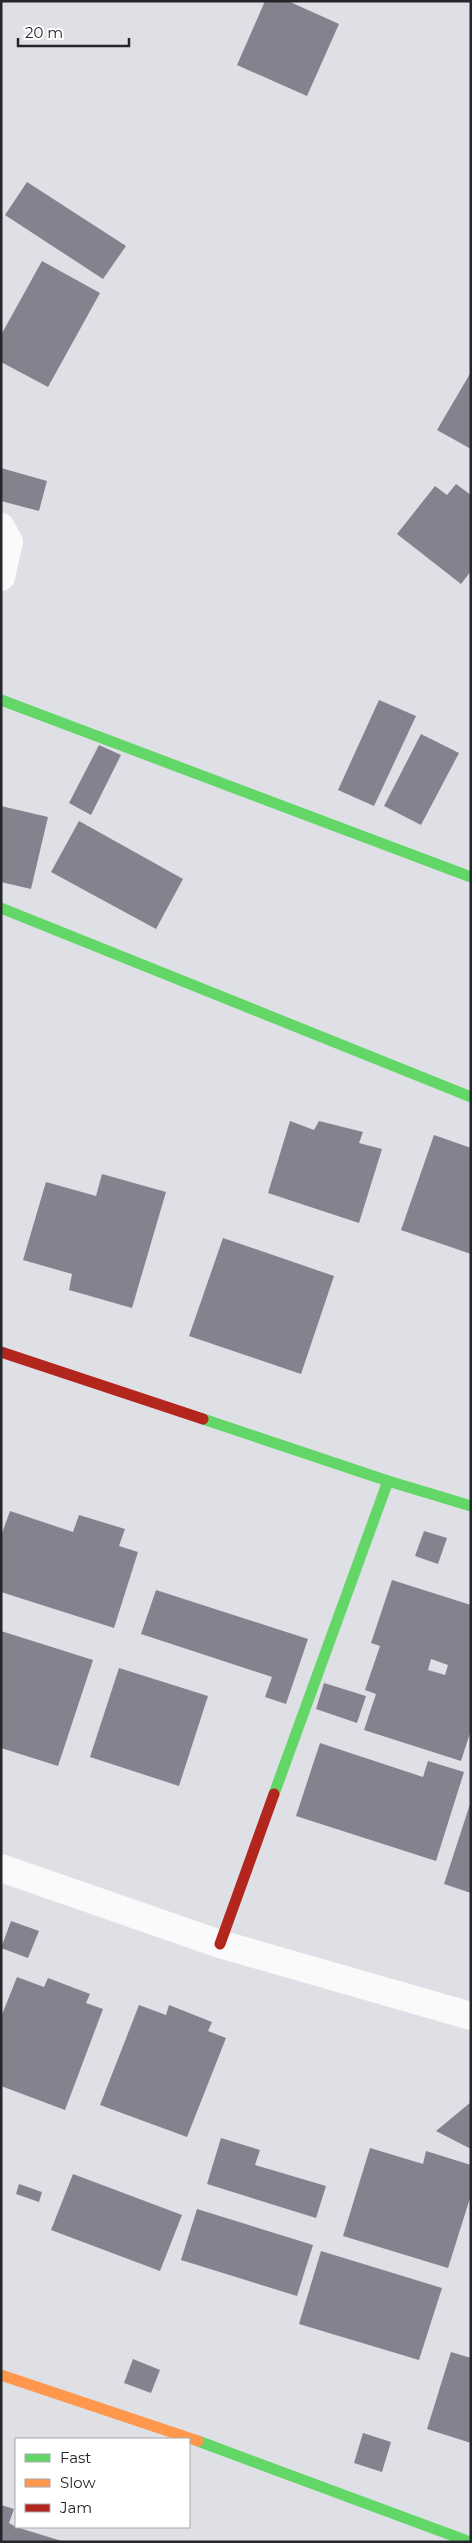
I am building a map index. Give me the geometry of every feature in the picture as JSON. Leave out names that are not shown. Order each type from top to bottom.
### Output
[{"type":"street","points":[[1,527],[9,542],[1,577]]},
{"type":"street","points":[[1,700],[471,877]]},
{"type":"street","points":[[1,908],[471,1097]]},
{"type":"street","points":[[1,1352],[388,1481],[471,1506]]},
{"type":"street","points":[[220,1944],[388,1481]]},
{"type":"street","points":[[1,1868],[220,1944],[471,2016]]},
{"type":"street","points":[[1,2375],[189,2438]]},
{"type":"street","points":[[190,2439],[470,2542]]},
{"type":"building","points":[[265,1],[288,1],[339,24],[307,96],[237,65]]},
{"type":"building","points":[[27,182],[126,246],[103,279],[5,215]]},
{"type":"building","points":[[42,261],[100,293],[48,387],[1,362],[1,335]]},
{"type":"building","points":[[471,372],[471,449],[437,430]]},
{"type":"building","points":[[1,468],[47,481],[39,511],[1,501]]},
{"type":"building","points":[[456,484],[471,495],[471,571],[461,584],[397,534],[435,486],[447,495]]},
{"type":"building","points":[[379,700],[416,716],[374,806],[338,790]]},
{"type":"building","points":[[421,734],[459,753],[421,825],[384,806]]},
{"type":"building","points":[[99,745],[121,755],[91,815],[69,803]]},
{"type":"building","points":[[1,806],[48,817],[31,889],[1,882]]},
{"type":"building","points":[[79,821],[183,879],[156,929],[51,872]]},
{"type":"building","points":[[290,1121],[314,1130],[319,1121],[363,1132],[359,1143],[382,1149],[359,1223],[268,1193]]},
{"type":"building","points":[[434,1135],[471,1148],[471,1254],[401,1230]]},
{"type":"building","points":[[102,1174],[166,1192],[132,1308],[69,1290],[72,1274],[23,1260],[46,1182],[96,1196]]},
{"type":"building","points":[[223,1238],[334,1276],[301,1374],[189,1336]]},
{"type":"building","points":[[10,1511],[73,1532],[79,1515],[125,1529],[119,1546],[138,1552],[114,1628],[1,1592],[1,1536]]},
{"type":"building","points":[[424,1531],[447,1538],[438,1564],[415,1556]]},
{"type":"building","points":[[392,1580],[471,1605],[471,1730],[461,1761],[364,1730],[376,1694],[365,1690],[380,1646],[371,1643]],"holes":[[[431,1659],[448,1665],[445,1675],[428,1670]]]},
{"type":"building","points":[[156,1590],[308,1639],[286,1704],[265,1697],[272,1677],[141,1634]]},
{"type":"building","points":[[1,1631],[93,1660],[58,1766],[1,1748]]},
{"type":"building","points":[[119,1668],[208,1696],[179,1786],[90,1757]]},
{"type":"building","points":[[324,1683],[366,1696],[357,1723],[316,1709]]},
{"type":"building","points":[[320,1743],[423,1777],[428,1761],[464,1772],[436,1861],[296,1816]]},
{"type":"building","points":[[471,1804],[471,1893],[444,1884]]},
{"type":"building","points":[[11,1921],[39,1931],[28,1958],[1,1948]]},
{"type":"building","points":[[17,1977],[44,1987],[48,1978],[90,1994],[86,2003],[103,2009],[65,2110],[1,2086],[1,2017]]},
{"type":"building","points":[[139,2005],[166,2015],[169,2005],[212,2022],[208,2031],[226,2038],[187,2137],[100,2105]]},
{"type":"building","points":[[471,2102],[471,2149],[436,2131]]},
{"type":"building","points":[[221,2138],[260,2150],[255,2165],[326,2186],[316,2218],[207,2184]]},
{"type":"building","points":[[370,2148],[423,2164],[426,2151],[471,2165],[471,2195],[448,2268],[343,2236]]},
{"type":"building","points":[[73,2174],[182,2215],[160,2271],[51,2230]]},
{"type":"building","points":[[19,2184],[42,2192],[39,2202],[16,2194]]},
{"type":"building","points":[[197,2209],[313,2245],[297,2296],[181,2260]]},
{"type":"building","points":[[321,2251],[442,2288],[419,2360],[299,2324]]},
{"type":"building","points":[[451,2352],[471,2358],[471,2443],[427,2429]]},
{"type":"building","points":[[133,2359],[160,2370],[151,2393],[124,2383]]},
{"type":"building","points":[[363,2433],[391,2442],[382,2472],[354,2463]]},
{"type":"building","points":[[1,2505],[14,2509],[9,2523],[15,2528],[65,2542],[1,2542]]},
{"type":"traffic: fast","points":[[1,700],[471,877]]},
{"type":"traffic: fast","points":[[1,908],[471,1097]]},
{"type":"traffic: fast","points":[[203,1419],[388,1481]]},
{"type":"traffic: fast","points":[[274,1794],[388,1481],[471,1506]]},
{"type":"traffic: fast","points":[[198,2441],[470,2542]]},
{"type":"traffic: slow","points":[[1,2375],[189,2438]]},
{"type":"traffic: slow","points":[[190,2438],[198,2441]]},
{"type":"traffic: jam","points":[[1,1352],[203,1419]]},
{"type":"traffic: jam","points":[[220,1944],[274,1794]]}]
